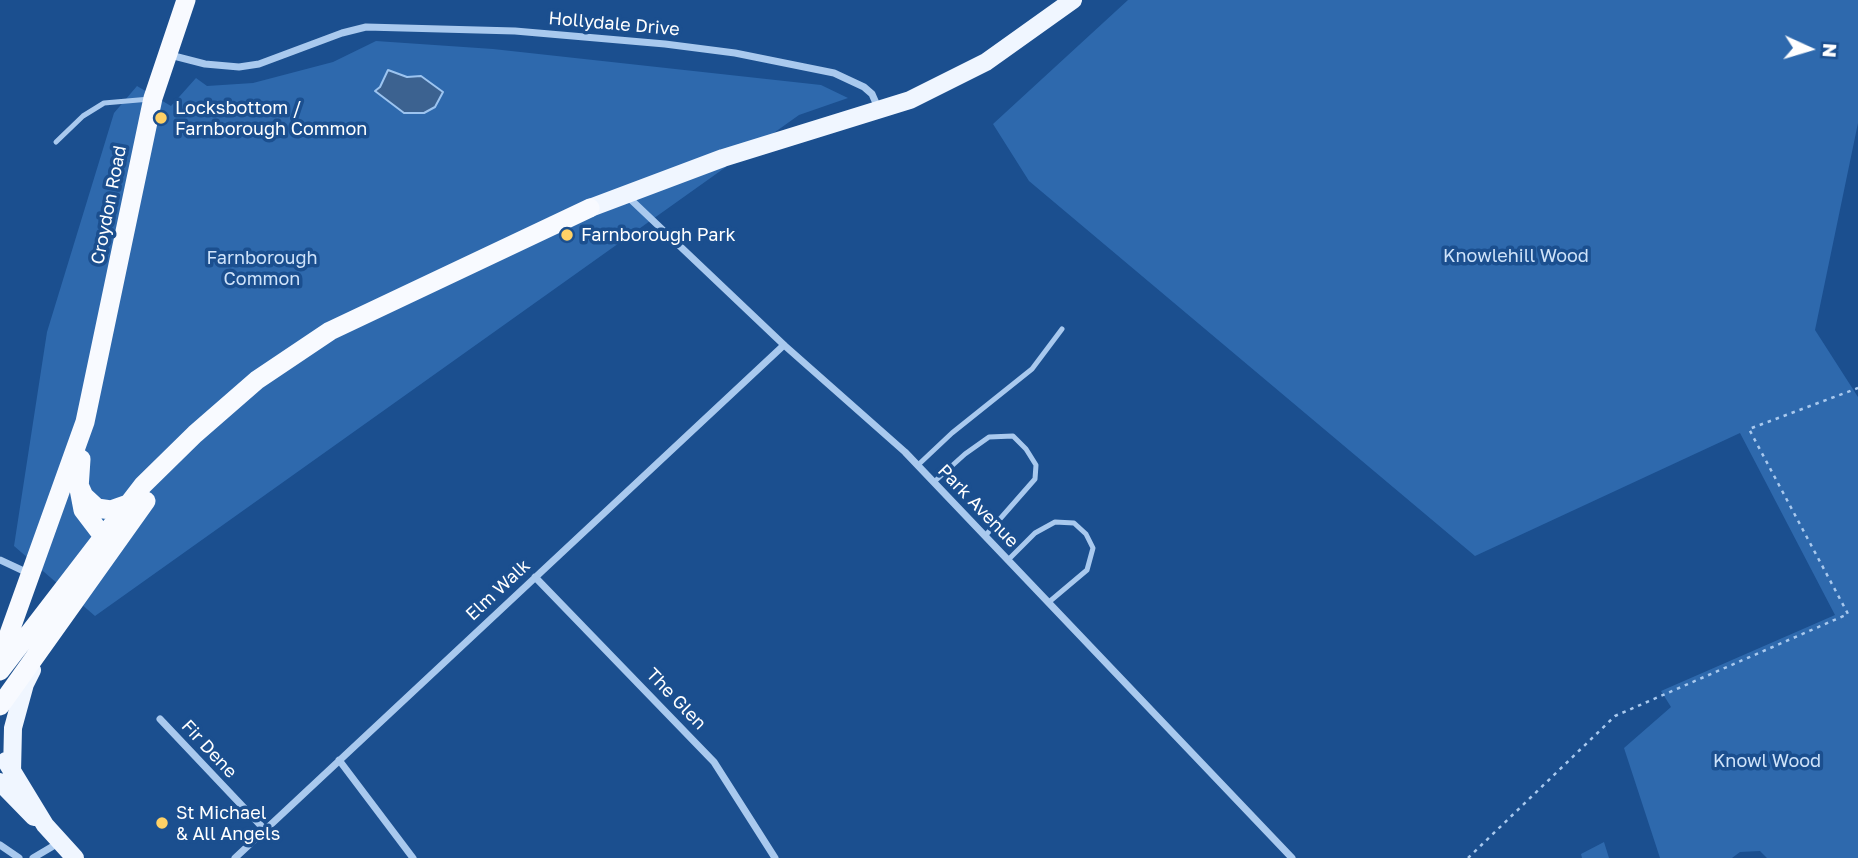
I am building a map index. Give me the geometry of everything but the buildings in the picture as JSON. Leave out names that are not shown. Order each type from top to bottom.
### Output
[{"type":"highway","name":"Croydon Road","points":[[83,510],[79,479],[85,422],[153,99],[186,0]]},
{"type":"highway","points":[[0,671],[128,504],[195,433],[257,380],[330,331],[590,208]]},
{"type":"highway","name":"Croydon Road","points":[[0,660],[85,422]]},
{"type":"highway","points":[[0,706],[195,433]]},
{"type":"highway","points":[[79,479],[84,496],[97,508],[111,510],[128,504]]},
{"type":"highway","points":[[52,519],[64,511],[83,510],[103,535],[107,548],[106,558]]},
{"type":"highway","points":[[14,623],[22,642],[34,647],[47,641]]},
{"type":"main road","points":[[590,208],[723,159],[879,111],[945,84],[986,62],[1073,0]]},
{"type":"main road","points":[[5,782],[18,706],[25,684],[47,641]]},
{"type":"main road","points":[[0,753],[5,782],[75,858]]},
{"type":"street","name":"Hollydale Drive","points":[[166,54],[205,64],[239,67],[260,64],[342,33],[366,27],[515,31],[700,48],[834,73],[864,87],[872,94],[879,111]]},
{"type":"street","name":"Park Avenue","points":[[624,194],[784,345],[918,466],[1292,858]]},
{"type":"street","name":"Elm Walk","points":[[234,858],[784,345]]},
{"type":"street","points":[[0,561],[32,575]]},
{"type":"street","name":"The Glen","points":[[535,577],[715,762],[775,858]]},
{"type":"street","name":"Fir Dene","points":[[160,719],[265,830]]},
{"type":"street","points":[[339,761],[413,858]]},
{"type":"street","points":[[33,858],[61,841]]},
{"type":"street","points":[[0,845],[19,858]]},
{"type":"lane","points":[[57,142],[83,116],[104,103],[153,99]]},
{"type":"lane","points":[[918,466],[953,433],[1032,369],[1062,329]]},
{"type":"lane","points":[[934,482],[989,437],[1013,436],[1026,449],[1035,465],[1035,479],[985,536]]},
{"type":"lane","points":[[1008,560],[1035,533],[1055,522],[1074,523],[1086,534],[1093,548],[1087,570],[1049,603]]},
{"type":"path","points":[[1468,858],[1615,716],[1848,614],[1749,429],[1858,388]]},
{"type":"green space","name":"Knowlehill Wood","points":[[1128,0],[1858,0],[1858,123],[1815,330],[1858,397],[1858,858],[1767,858],[1760,851],[1740,852],[1732,858],[1660,858],[1624,748],[1671,707],[1661,691],[1835,615],[1740,433],[1475,556],[1029,181],[993,124]]},
{"type":"green space","name":"Farnborough Common","points":[[376,41],[493,49],[821,85],[848,98],[799,115],[95,616],[14,546],[47,332],[114,113],[137,86],[171,106],[196,78],[207,86],[253,83],[333,62]]},
{"type":"green space","points":[[1604,842],[1609,858],[1582,858],[1581,854]]},
{"type":"shaded area","points":[[388,70],[407,77],[421,76],[443,92],[435,107],[424,113],[404,113],[375,91],[380,87]]},
{"type":"place","name":"Locksbottom / Farnborough Common","points":[[161,118]]},
{"type":"place","name":"Farnborough Park","points":[[567,235]]},
{"type":"place","name":"St Michael & All Angels","points":[[162,823]]},
{"type":"park label","name":"Knowl Wood","points":[[1767,761]]}]
